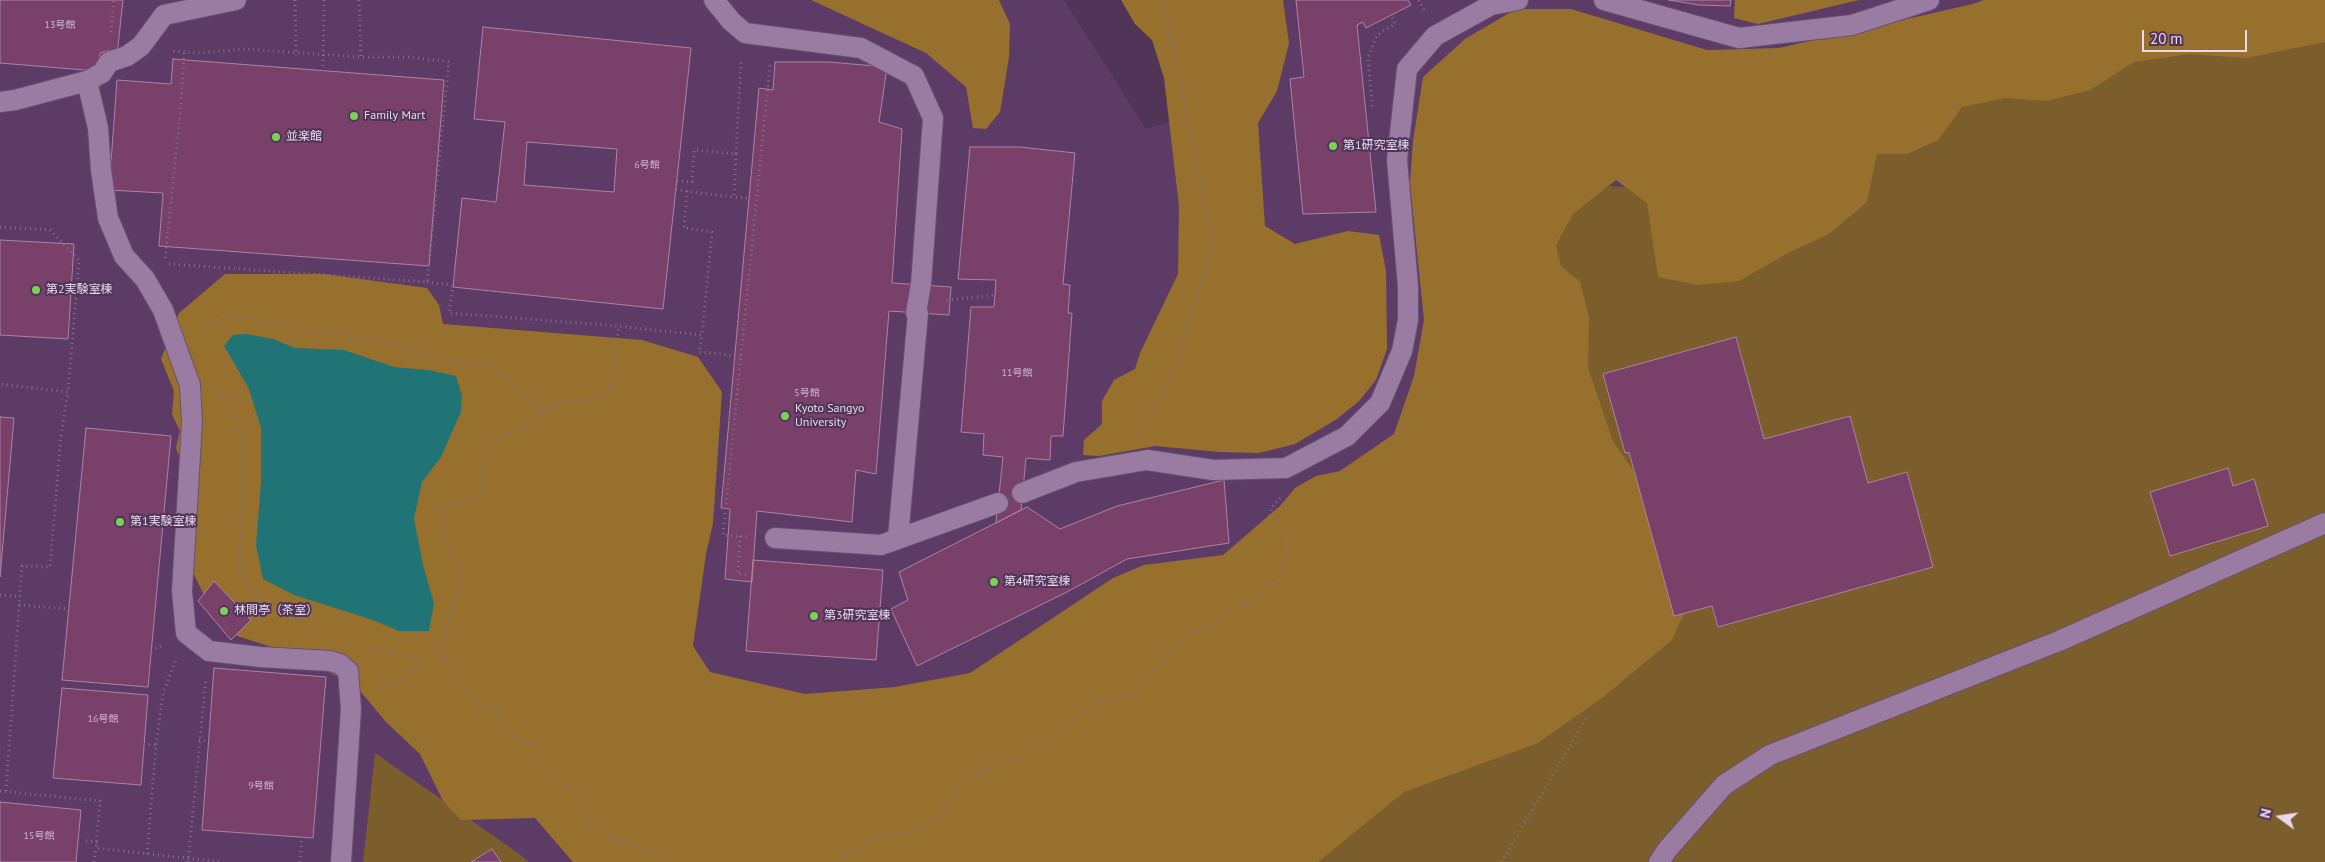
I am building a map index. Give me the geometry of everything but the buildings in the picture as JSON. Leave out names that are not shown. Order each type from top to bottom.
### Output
[{"type":"lane","points":[[0,102],[15,100],[87,81],[102,73],[109,62],[128,56],[141,46],[164,16],[236,0]]},
{"type":"lane","points":[[714,0],[731,21],[746,33],[861,48],[914,76],[933,118],[921,284],[916,313],[918,313],[898,538]]},
{"type":"lane","points":[[1022,493],[1076,472],[1147,460],[1213,470],[1286,468],[1347,436],[1380,403],[1402,351],[1408,320],[1408,286],[1397,160],[1407,69],[1435,36],[1491,5],[1518,0]]},
{"type":"lane","points":[[1604,0],[1739,38],[1852,25],[1929,0]]},
{"type":"lane","points":[[87,81],[98,128],[101,170],[108,218],[124,256],[145,279],[163,310],[190,385],[192,422],[182,591],[186,633],[209,650],[260,657],[330,661],[340,664],[348,671],[350,698],[341,862]]},
{"type":"lane","points":[[775,538],[881,546],[898,538],[998,503]]},
{"type":"lane","points":[[1659,862],[1724,785],[1770,755],[2059,641],[2325,523]]},
{"type":"path","points":[[110,33],[114,0]]},
{"type":"path","points":[[296,0],[296,52]]},
{"type":"path","points":[[324,0],[324,71]]},
{"type":"path","points":[[359,0],[361,56]]},
{"type":"path","points":[[1115,466],[1170,387],[1213,244],[1163,0]]},
{"type":"path","points":[[1370,88],[1368,58],[1377,35],[1394,24],[1391,15]]},
{"type":"path","points":[[734,197],[741,56],[746,33]]},
{"type":"path","points":[[141,46],[184,53],[243,49],[410,57],[449,62],[438,152],[427,282]]},
{"type":"path","points":[[184,53],[180,115],[165,264],[450,285],[453,287],[449,313],[618,326],[702,335]]},
{"type":"path","points":[[770,57],[723,535],[775,538]]},
{"type":"path","points":[[677,181],[692,182],[694,150],[736,154]]},
{"type":"path","points":[[676,190],[748,198]]},
{"type":"path","points":[[687,192],[684,228],[712,232],[699,352],[741,356]]},
{"type":"path","points":[[0,226],[50,230],[79,260],[50,567],[22,566],[6,791]]},
{"type":"path","points":[[197,333],[222,317],[248,318],[380,342],[451,360],[487,365],[512,379],[523,397],[546,411]]},
{"type":"path","points":[[350,698],[398,683],[407,673],[426,663],[431,654],[440,647],[453,609],[458,576],[455,556],[442,537],[442,505],[465,503],[482,498],[484,469],[494,440],[525,427],[557,403],[591,399],[611,386],[618,326]]},
{"type":"path","points":[[0,384],[68,392]]},
{"type":"path","points":[[217,387],[240,427],[245,479],[240,513],[242,538],[239,562],[241,578],[257,596],[295,619],[313,633]]},
{"type":"path","points":[[833,862],[881,836],[922,830],[933,823],[972,775],[1024,755],[1095,703],[1139,690],[1165,658],[1194,631],[1260,597],[1280,579],[1286,552],[1288,531],[1269,516],[1273,506]]},
{"type":"path","points":[[740,536],[738,574],[749,575]]},
{"type":"path","points":[[0,595],[20,597]]},
{"type":"path","points":[[19,605],[68,609]]},
{"type":"path","points":[[147,854],[156,745],[163,693],[186,633]]},
{"type":"path","points":[[359,644],[382,652],[407,656],[426,663]]},
{"type":"path","points":[[440,647],[447,664],[474,696],[478,708],[483,709],[489,705],[495,708],[510,734],[530,744],[538,761],[570,786],[582,800],[591,825],[598,832],[658,854],[666,862]]},
{"type":"path","points":[[188,860],[209,650]]},
{"type":"path","points":[[1502,862],[1586,718]]},
{"type":"path","points":[[199,740],[209,741]]},
{"type":"path","points":[[144,744],[156,745]]},
{"type":"path","points":[[0,791],[100,801],[94,862]]},
{"type":"path","points":[[300,862],[302,838]]},
{"type":"path","points":[[86,841],[96,842]]},
{"type":"path","points":[[96,848],[188,860],[221,862]]},
{"type":"shaded area","name":"Kyoto Sangyo University","points":[[0,0],[1064,0],[1146,129],[1216,107],[1197,0],[2312,0],[1552,343],[1001,862],[529,862],[375,754],[363,862],[0,862]]},
{"type":"shaded area","points":[[811,0],[999,0],[1010,24],[1009,57],[1000,112],[986,129],[973,128],[966,87],[926,53]]},
{"type":"shaded area","points":[[1121,0],[1283,0],[1289,43],[1277,91],[1258,123],[1265,226],[1295,244],[1348,231],[1379,235],[1386,271],[1387,349],[1376,380],[1359,401],[1337,419],[1295,444],[1259,453],[1220,452],[1155,446],[1099,456],[1083,455],[1084,440],[1102,424],[1102,401],[1114,380],[1135,369],[1140,353],[1178,274],[1179,206],[1164,78],[1152,40],[1135,24]]},
{"type":"shaded area","points":[[1735,0],[1859,0],[1758,24],[1734,18]]},
{"type":"shaded area","points":[[1984,0],[2325,0],[2325,42],[2246,58],[2189,54],[2134,62],[2090,90],[2046,101],[2005,98],[1962,107],[1938,140],[1907,154],[1877,154],[1867,202],[1829,234],[1788,253],[1739,281],[1698,285],[1658,277],[1647,203],[1616,180],[1573,214],[1556,245],[1561,266],[1580,282],[1589,317],[1588,368],[1613,441],[1663,514],[1688,605],[1672,640],[1602,698],[1538,743],[1404,792],[1318,862],[573,862],[535,818],[461,820],[443,801],[420,754],[386,722],[356,686],[294,654],[237,636],[205,597],[183,552],[192,518],[178,484],[180,458],[176,448],[180,431],[172,414],[174,391],[161,359],[179,313],[225,274],[324,274],[427,288],[439,305],[443,324],[642,340],[698,357],[722,392],[713,523],[706,554],[693,646],[710,672],[805,694],[895,687],[970,673],[1113,578],[1144,565],[1223,555],[1280,506],[1295,488],[1316,476],[1340,471],[1394,434],[1414,376],[1424,320],[1410,184],[1413,141],[1423,77],[1465,39],[1516,9],[1571,9],[1707,50],[1779,48]]},
{"type":"shaded area","points":[[2325,0],[2325,862],[1001,862],[1542,548],[1522,182],[1629,187]]},
{"type":"shaded area","points":[[247,334],[273,339],[295,348],[344,350],[394,367],[429,370],[456,376],[462,396],[461,412],[441,457],[422,482],[414,518],[423,565],[434,603],[429,631],[399,631],[373,620],[294,595],[263,579],[256,545],[261,483],[261,428],[249,389],[224,346],[233,335]]},
{"type":"shaded area","points":[[375,753],[518,853],[529,862],[363,862]]},
{"type":"place","name":"Family Mart","points":[[354,116]]},
{"type":"place","name":"並楽館","points":[[276,137]]},
{"type":"place","name":"第1研究室棟","points":[[1333,146]]},
{"type":"place","name":"第2実験室棟","points":[[36,290]]},
{"type":"place","name":"Kyoto Sangyo University","points":[[785,416]]},
{"type":"place","name":"第1実験室棟","points":[[120,522]]},
{"type":"place","name":"第4研究室棟","points":[[994,582]]},
{"type":"place","name":"林間亭（茶室）","points":[[224,611]]},
{"type":"place","name":"第3研究室棟","points":[[814,616]]}]
